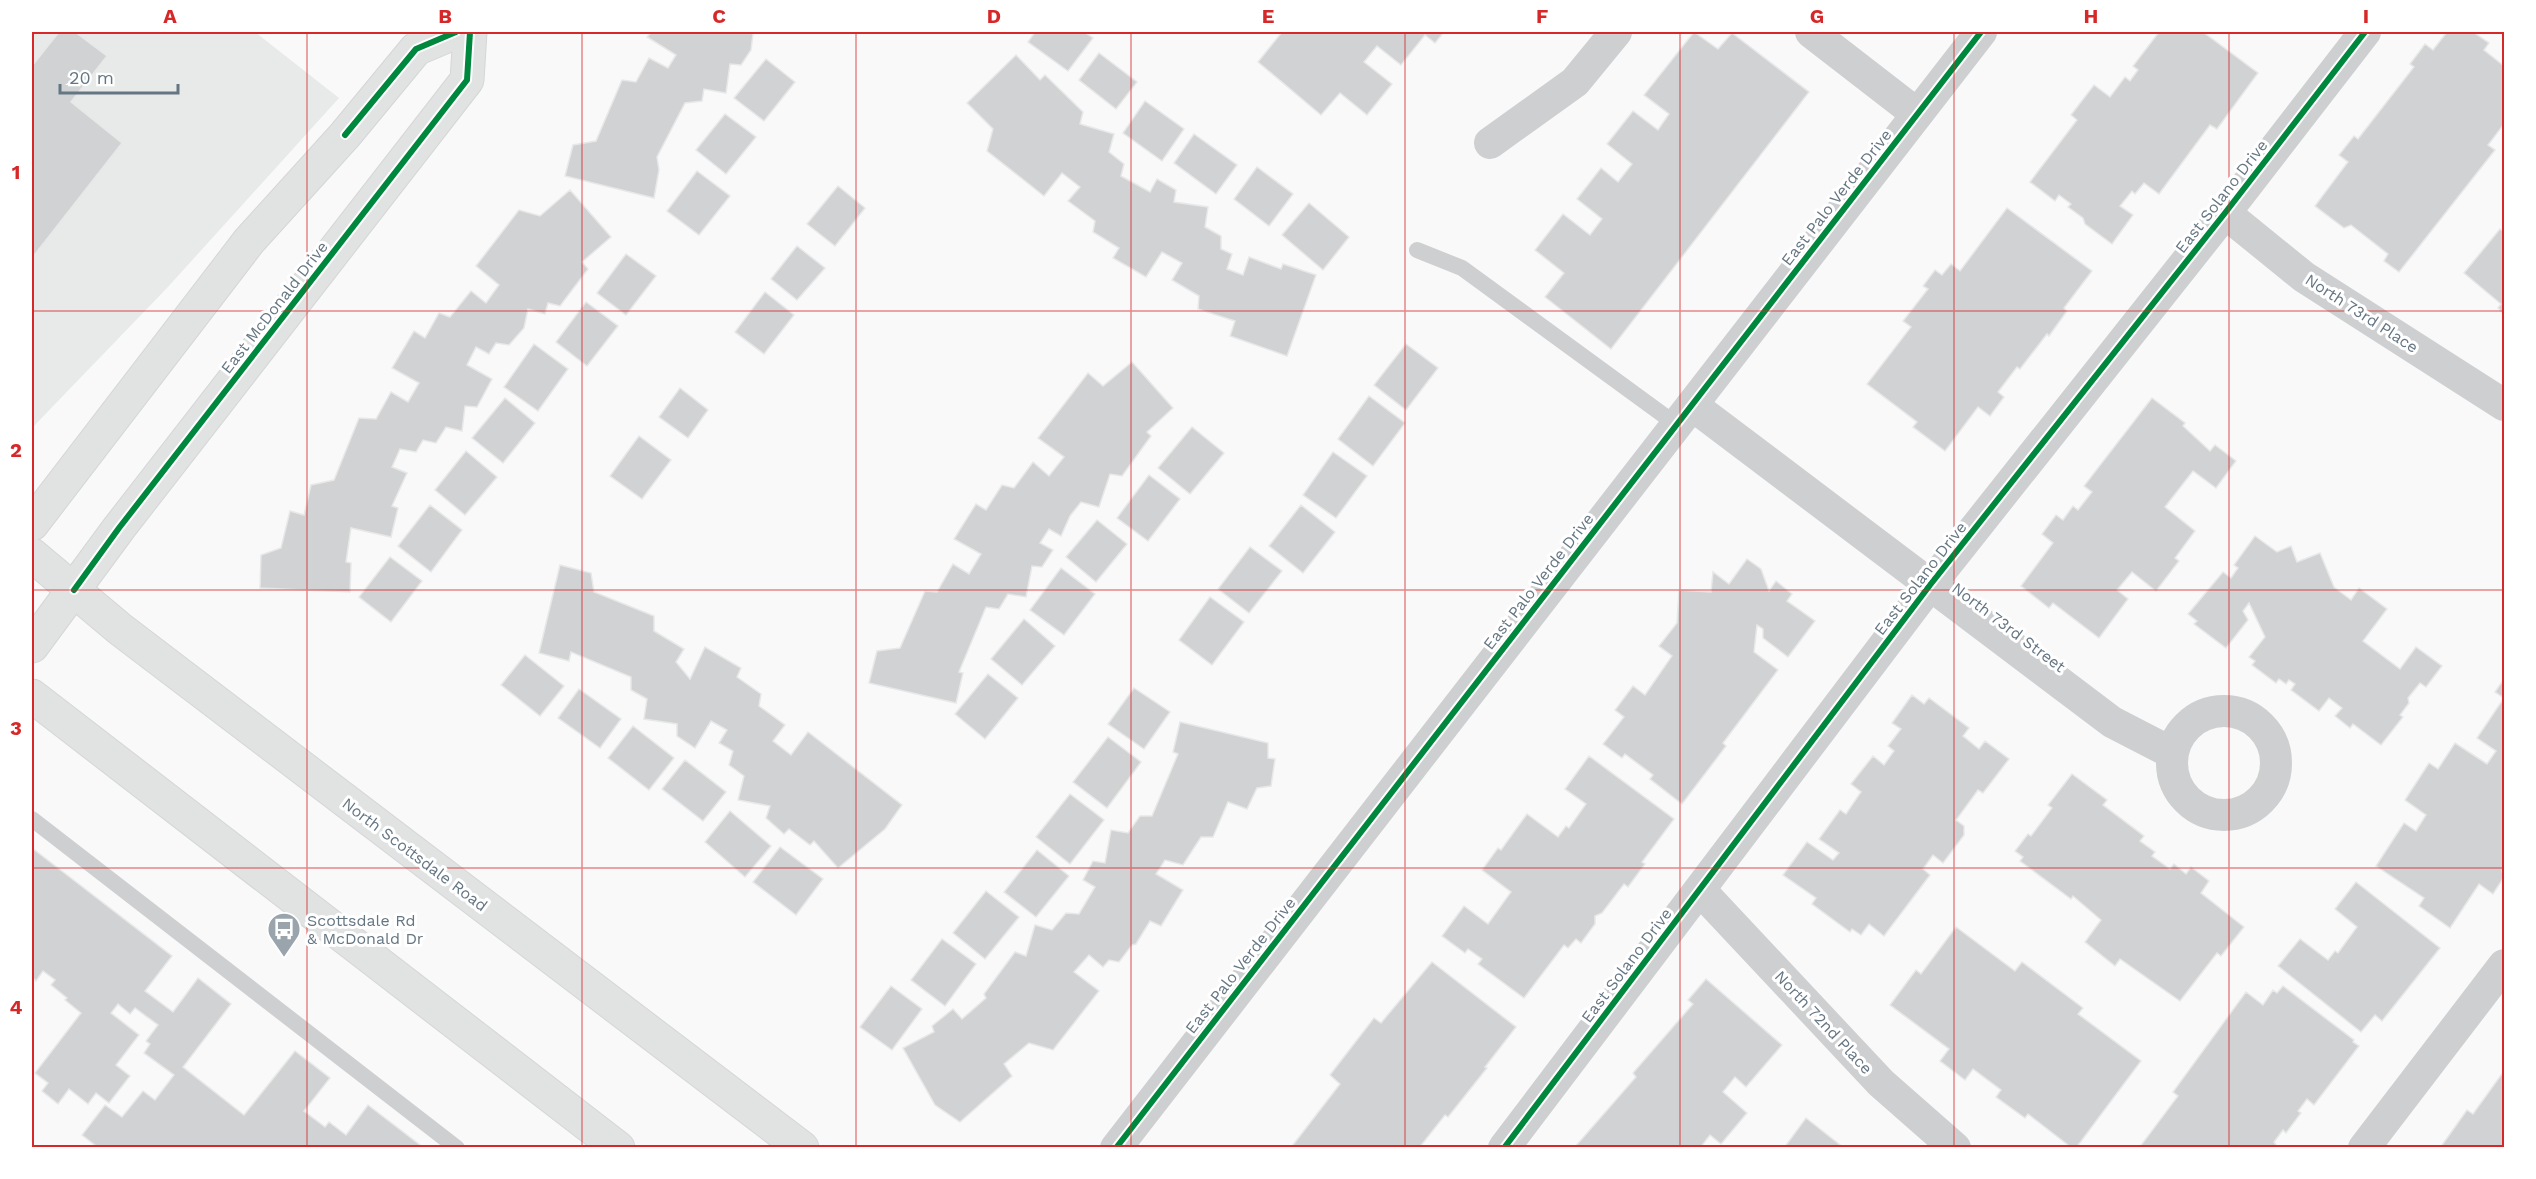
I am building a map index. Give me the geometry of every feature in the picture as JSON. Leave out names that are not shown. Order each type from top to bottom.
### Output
[{"type":"main road","points":[[32,524],[249,241],[345,135],[416,49],[456,32]]},
{"type":"main road","name":"East McDonald Drive","points":[[32,646],[126,519],[467,80],[470,32]]},
{"type":"main road","name":"North Scottsdale Road","points":[[32,555],[139,644],[802,1148]]},
{"type":"main road","points":[[32,696],[618,1148]]},
{"type":"street","points":[[1490,143],[1575,82],[1616,32]]},
{"type":"street","points":[[1811,32],[1917,114]]},
{"type":"street","name":"East Palo Verde Drive","points":[[1116,1148],[1981,32]]},
{"type":"street","name":"East Solano Drive","points":[[1504,1148],[1930,585],[2225,213],[2365,32]]},
{"type":"street","name":"North 73rd Place","points":[[2225,213],[2304,276],[2505,405]]},
{"type":"street","name":"North 73rd Street","points":[[1684,415],[1930,585],[2112,722],[2172,753]]},
{"type":"street","name":"North 72nd Place","points":[[1700,890],[1881,1083],[1955,1148]]},
{"type":"street","points":[[2364,1148],[2505,965]]},
{"type":"lane","points":[[1417,250],[1462,267],[1684,415]]},
{"type":"lane","points":[[32,819],[457,1148]]},
{"type":"shaded area","points":[[32,32],[255,32],[339,98],[167,288],[32,428]]},
{"type":"building","points":[[59,32],[75,32],[107,56],[71,102],[122,143],[32,258],[32,66]]},
{"type":"building","points":[[651,32],[749,32],[753,34],[751,50],[741,65],[730,64],[726,93],[704,89],[702,101],[685,103],[657,157],[659,170],[654,198],[565,176],[573,145],[596,141],[622,80],[636,82],[649,58],[668,68],[676,55],[647,37]]},
{"type":"building","points":[[1035,32],[1084,32],[1093,38],[1068,71],[1028,42]]},
{"type":"building","points":[[1282,32],[1444,32],[1435,43],[1425,35],[1401,65],[1377,46],[1364,62],[1392,84],[1367,115],[1340,93],[1321,115],[1258,62]]},
{"type":"building","points":[[1694,32],[1718,49],[1732,33],[1809,92],[1611,349],[1545,297],[1564,273],[1535,250],[1563,214],[1590,235],[1602,219],[1577,199],[1601,168],[1618,182],[1632,164],[1607,144],[1633,111],[1658,130],[1669,114],[1644,95]]},
{"type":"building","points":[[2159,32],[2203,32],[2258,73],[2217,129],[2210,125],[2159,194],[2144,183],[2135,194],[2132,191],[2120,206],[2133,215],[2112,244],[2085,224],[2083,218],[2068,207],[2071,204],[2059,195],[2055,201],[2030,182],[2077,120],[2071,115],[2094,85],[2110,97],[2125,77],[2130,81],[2138,70],[2133,66]]},
{"type":"building","points":[[2447,32],[2473,32],[2489,43],[2484,50],[2504,66],[2504,124],[2488,145],[2495,150],[2399,272],[2384,261],[2388,254],[2351,225],[2344,228],[2315,206],[2348,162],[2339,155],[2354,136],[2358,139],[2414,67],[2410,64],[2425,44],[2433,50]]},
{"type":"building","points":[[1099,53],[1137,82],[1116,109],[1079,80]]},
{"type":"building","points":[[1016,55],[1040,80],[1045,75],[1083,112],[1080,124],[1114,134],[1109,152],[1124,164],[1121,176],[1150,192],[1157,179],[1176,190],[1174,202],[1208,207],[1205,227],[1221,236],[1221,249],[1232,254],[1227,269],[1243,275],[1249,257],[1281,269],[1283,264],[1316,275],[1287,356],[1230,336],[1235,321],[1198,309],[1199,296],[1172,280],[1182,263],[1162,252],[1146,277],[1113,258],[1119,248],[1093,232],[1095,221],[1068,201],[1080,187],[1062,173],[1044,196],[987,151],[993,129],[967,103]]},
{"type":"building","points":[[766,59],[795,82],[764,121],[734,98]]},
{"type":"building","points":[[1145,101],[1184,129],[1162,161],[1123,133]]},
{"type":"building","points":[[725,114],[756,137],[726,174],[696,150]]},
{"type":"building","points":[[1194,134],[1237,165],[1216,194],[1174,163]]},
{"type":"building","points":[[1257,167],[1293,194],[1269,226],[1234,199]]},
{"type":"building","points":[[697,171],[730,196],[699,235],[667,211]]},
{"type":"building","points":[[838,186],[865,208],[835,246],[807,224]]},
{"type":"building","points":[[570,190],[611,237],[582,262],[588,269],[560,306],[548,303],[545,314],[528,309],[524,328],[509,345],[496,343],[489,354],[476,347],[467,365],[492,379],[477,407],[465,406],[462,431],[446,427],[436,443],[423,440],[416,452],[400,449],[392,467],[407,473],[392,506],[398,508],[391,537],[351,528],[346,562],[351,563],[350,592],[260,588],[261,555],[281,548],[290,511],[304,515],[311,485],[334,480],[359,418],[376,419],[391,392],[408,402],[419,383],[392,368],[414,331],[425,338],[439,313],[450,317],[471,291],[486,303],[499,285],[476,266],[519,210],[540,216]]},
{"type":"building","points":[[1309,203],[1349,237],[1323,270],[1282,235]]},
{"type":"building","points":[[2007,208],[2092,271],[2064,308],[2067,311],[2049,336],[2047,334],[2020,369],[2017,367],[1998,392],[2004,397],[1990,416],[1978,407],[1945,451],[1913,427],[1917,422],[1867,384],[1911,327],[1903,321],[1928,289],[1923,286],[1935,270],[1942,275],[1951,264],[1960,271]]},
{"type":"building","points":[[2500,229],[2503,231],[2504,229],[2504,314],[2498,308],[2501,304],[2464,273]]},
{"type":"building","points":[[797,246],[825,268],[797,300],[771,279]]},
{"type":"building","points":[[626,254],[656,276],[626,315],[597,293]]},
{"type":"building","points":[[765,292],[794,315],[764,354],[735,332]]},
{"type":"building","points":[[586,302],[618,326],[587,366],[556,342]]},
{"type":"building","points":[[534,344],[568,369],[538,411],[504,387]]},
{"type":"building","points":[[1406,344],[1438,368],[1406,410],[1374,385]]},
{"type":"building","points":[[1132,362],[1173,408],[1147,432],[1151,436],[1122,476],[1110,474],[1099,507],[1081,502],[1070,516],[1061,536],[1049,529],[1040,543],[1053,550],[1042,567],[1032,566],[1026,597],[1008,594],[999,609],[986,607],[959,672],[963,673],[956,703],[869,683],[877,651],[900,648],[925,591],[937,592],[953,564],[969,574],[981,554],[954,539],[976,504],[986,510],[1002,485],[1014,488],[1033,462],[1049,476],[1064,457],[1038,438],[1088,373],[1103,386]]},
{"type":"building","points":[[680,388],[708,410],[688,438],[659,417]]},
{"type":"building","points":[[1369,396],[1405,423],[1373,466],[1338,439]]},
{"type":"building","points":[[505,398],[535,423],[503,463],[472,438]]},
{"type":"building","points":[[2152,398],[2185,423],[2183,426],[2210,451],[2215,445],[2236,461],[2216,488],[2193,471],[2165,507],[2195,531],[2175,558],[2179,561],[2156,591],[2132,572],[2117,590],[2128,599],[2099,638],[2053,603],[2049,608],[2021,586],[2053,543],[2042,534],[2056,515],[2063,520],[2073,506],[2078,510],[2092,492],[2084,486]]},
{"type":"building","points":[[1192,427],[1224,453],[1190,494],[1158,468]]},
{"type":"building","points":[[639,436],[671,460],[642,499],[610,476]]},
{"type":"building","points":[[466,451],[497,477],[465,515],[435,490]]},
{"type":"building","points":[[1333,452],[1367,476],[1336,518],[1303,495]]},
{"type":"building","points":[[1149,475],[1180,499],[1148,541],[1117,518]]},
{"type":"building","points":[[430,505],[462,530],[431,572],[398,546]]},
{"type":"building","points":[[1301,505],[1335,532],[1303,573],[1269,546]]},
{"type":"building","points":[[1097,520],[1127,544],[1096,582],[1066,557]]},
{"type":"building","points":[[2255,536],[2277,552],[2291,546],[2297,562],[2320,553],[2334,587],[2351,600],[2359,588],[2387,609],[2363,641],[2400,669],[2416,647],[2442,666],[2426,687],[2420,683],[2408,698],[2409,703],[2400,715],[2403,717],[2381,745],[2353,724],[2350,728],[2335,716],[2342,708],[2329,698],[2319,711],[2291,690],[2295,684],[2289,680],[2286,684],[2279,679],[2276,683],[2252,665],[2255,661],[2249,657],[2265,637],[2249,603],[2243,611],[2248,620],[2226,648],[2194,624],[2197,621],[2188,614],[2223,572],[2231,578],[2238,568],[2234,565]]},
{"type":"building","points":[[1250,547],[1282,571],[1249,613],[1218,589]]},
{"type":"building","points":[[390,557],[422,581],[391,622],[359,597]]},
{"type":"building","points":[[1747,559],[1761,569],[1769,591],[1776,581],[1792,594],[1787,601],[1815,621],[1788,657],[1763,638],[1763,629],[1757,625],[1754,652],[1778,670],[1723,743],[1726,746],[1682,804],[1650,779],[1653,775],[1625,754],[1622,758],[1603,744],[1624,717],[1615,710],[1633,686],[1645,695],[1672,656],[1659,646],[1677,623],[1679,590],[1711,592],[1713,572],[1729,584]]},
{"type":"building","points":[[560,565],[591,573],[594,592],[654,616],[654,631],[684,649],[676,662],[690,679],[705,647],[741,668],[737,677],[761,694],[759,706],[785,725],[773,741],[791,755],[808,732],[902,805],[885,829],[838,868],[814,841],[810,845],[789,829],[784,834],[766,818],[770,806],[738,800],[744,776],[729,765],[733,751],[719,743],[727,730],[711,721],[695,748],[677,736],[677,724],[644,719],[647,699],[631,690],[631,677],[571,652],[569,661],[539,653]]},
{"type":"building","points":[[1061,568],[1095,594],[1064,635],[1030,610]]},
{"type":"building","points":[[1210,597],[1244,622],[1212,665],[1179,640]]},
{"type":"building","points":[[1024,619],[1055,646],[1022,685],[991,659]]},
{"type":"building","points":[[525,655],[564,686],[540,716],[501,685]]},
{"type":"building","points":[[988,674],[1018,698],[985,739],[955,714]]},
{"type":"building","points":[[2504,679],[2504,698],[2495,692]]},
{"type":"building","points":[[1134,688],[1170,712],[1144,749],[1108,724]]},
{"type":"building","points":[[579,689],[621,719],[600,748],[558,718]]},
{"type":"building","points":[[1912,695],[1924,704],[1929,698],[1969,728],[1963,736],[1979,749],[1985,741],[2009,759],[1983,793],[1978,790],[1956,820],[1964,826],[1964,835],[1943,863],[1933,855],[1923,869],[1930,875],[1884,936],[1869,924],[1861,935],[1852,929],[1850,932],[1812,904],[1816,898],[1783,875],[1807,842],[1833,860],[1839,853],[1819,839],[1840,810],[1846,814],[1861,792],[1851,784],[1873,756],[1884,765],[1894,751],[1888,746],[1901,729],[1892,723]]},
{"type":"building","points":[[2504,698],[2504,866],[2502,871],[2504,877],[2493,894],[2479,884],[2450,928],[2419,906],[2424,898],[2376,866],[2404,823],[2416,831],[2426,815],[2405,800],[2429,763],[2438,769],[2455,743],[2487,764],[2496,751],[2477,738]]},
{"type":"building","points":[[1180,722],[1268,743],[1268,758],[1275,759],[1271,786],[1257,788],[1247,809],[1228,802],[1213,837],[1201,837],[1183,865],[1165,860],[1156,874],[1183,890],[1161,926],[1150,921],[1136,944],[1132,945],[1119,962],[1109,960],[1103,967],[1089,955],[1074,972],[1099,991],[1053,1050],[1029,1043],[1004,1064],[1012,1076],[960,1122],[935,1105],[903,1048],[934,1032],[932,1026],[953,1009],[962,1019],[986,998],[984,994],[1015,952],[1026,956],[1035,925],[1052,930],[1066,913],[1079,914],[1095,887],[1083,880],[1093,861],[1105,863],[1111,830],[1128,833],[1140,816],[1152,816],[1178,754],[1173,752]]},
{"type":"building","points":[[633,726],[674,758],[649,790],[608,758]]},
{"type":"building","points":[[1108,737],[1141,762],[1107,808],[1073,782]]},
{"type":"building","points":[[1589,756],[1674,819],[1642,862],[1645,864],[1628,887],[1624,884],[1602,913],[1595,916],[1595,924],[1581,943],[1576,939],[1568,948],[1564,945],[1524,998],[1478,964],[1482,959],[1468,949],[1465,953],[1442,936],[1464,906],[1488,924],[1511,892],[1482,870],[1498,848],[1501,850],[1527,814],[1558,837],[1566,826],[1569,828],[1586,804],[1565,789]]},
{"type":"building","points":[[685,760],[726,792],[703,821],[662,789]]},
{"type":"building","points":[[2072,774],[2107,800],[2103,805],[2144,836],[2140,841],[2155,852],[2152,856],[2170,869],[2174,864],[2186,874],[2191,867],[2209,881],[2201,893],[2244,927],[2221,956],[2217,953],[2180,1001],[2120,959],[2115,966],[2085,942],[2101,920],[2073,896],[2071,899],[2020,861],[2023,857],[2015,851],[2028,834],[2031,836],[2052,808],[2048,805]]},
{"type":"building","points":[[1070,794],[1104,820],[1070,864],[1036,837]]},
{"type":"building","points":[[730,811],[771,846],[745,877],[705,842]]},
{"type":"building","points":[[780,847],[823,879],[796,915],[753,882]]},
{"type":"building","points":[[32,848],[172,956],[145,991],[173,1012],[198,978],[231,1004],[183,1067],[244,1115],[295,1051],[330,1078],[304,1111],[325,1127],[329,1122],[346,1135],[368,1105],[424,1148],[95,1148],[96,1146],[82,1135],[105,1105],[122,1117],[143,1091],[155,1100],[174,1075],[144,1053],[150,1044],[146,1041],[158,1025],[135,1008],[130,1014],[118,1004],[111,1013],[139,1035],[116,1065],[130,1076],[109,1103],[96,1093],[88,1104],[69,1089],[58,1104],[42,1091],[48,1083],[35,1073],[81,1013],[51,985],[55,980],[43,971],[36,981],[32,977]]},
{"type":"building","points":[[1037,850],[1069,876],[1036,917],[1004,892]]},
{"type":"building","points":[[2356,882],[2440,948],[2382,1021],[2375,1015],[2361,1032],[2278,966],[2300,939],[2328,960],[2335,951],[2338,953],[2357,927],[2335,909]]},
{"type":"building","points":[[986,891],[1019,917],[985,959],[953,933]]},
{"type":"building","points":[[1956,927],[2015,971],[2022,962],[2083,1008],[2078,1014],[2141,1061],[2076,1148],[2072,1148],[2028,1114],[2025,1118],[1996,1097],[2001,1090],[1973,1069],[1965,1080],[1940,1061],[1949,1049],[1890,1005],[1916,970],[1921,974]]},
{"type":"building","points":[[942,939],[976,964],[945,1006],[911,980]]},
{"type":"building","points":[[1432,962],[1516,1027],[1485,1067],[1487,1068],[1448,1117],[1445,1115],[1419,1148],[1296,1148],[1293,1145],[1340,1084],[1330,1075],[1374,1018],[1381,1023]]},
{"type":"building","points":[[1706,979],[1782,1045],[1746,1087],[1735,1077],[1723,1092],[1747,1113],[1721,1144],[1710,1135],[1700,1148],[1574,1148],[1636,1077],[1633,1073],[1693,1004],[1688,1000]]},
{"type":"building","points":[[891,986],[922,1009],[892,1050],[860,1027]]},
{"type":"building","points":[[2283,986],[2359,1046],[2314,1105],[2307,1099],[2298,1111],[2301,1113],[2286,1133],[2283,1130],[2274,1142],[2278,1148],[2139,1148],[2178,1096],[2173,1092],[2246,992],[2263,1005],[2273,990],[2277,993]]},
{"type":"building","points":[[2504,1071],[2504,1148],[2440,1148],[2467,1110],[2473,1114]]},
{"type":"building","points":[[1806,1118],[1844,1148],[1784,1148]]},
{"type":"cycle path","points":[[345,135],[416,49],[456,32]]},
{"type":"cycle path","points":[[74,590],[119,528],[467,80],[470,32]]},
{"type":"cycle path","points":[[1116,1148],[1981,32]]},
{"type":"cycle path","points":[[1504,1148],[1930,585],[2225,213],[2365,32]]},
{"type":"place","name":"Scottsdale Rd & McDonald Dr","points":[[284,958]]}]
